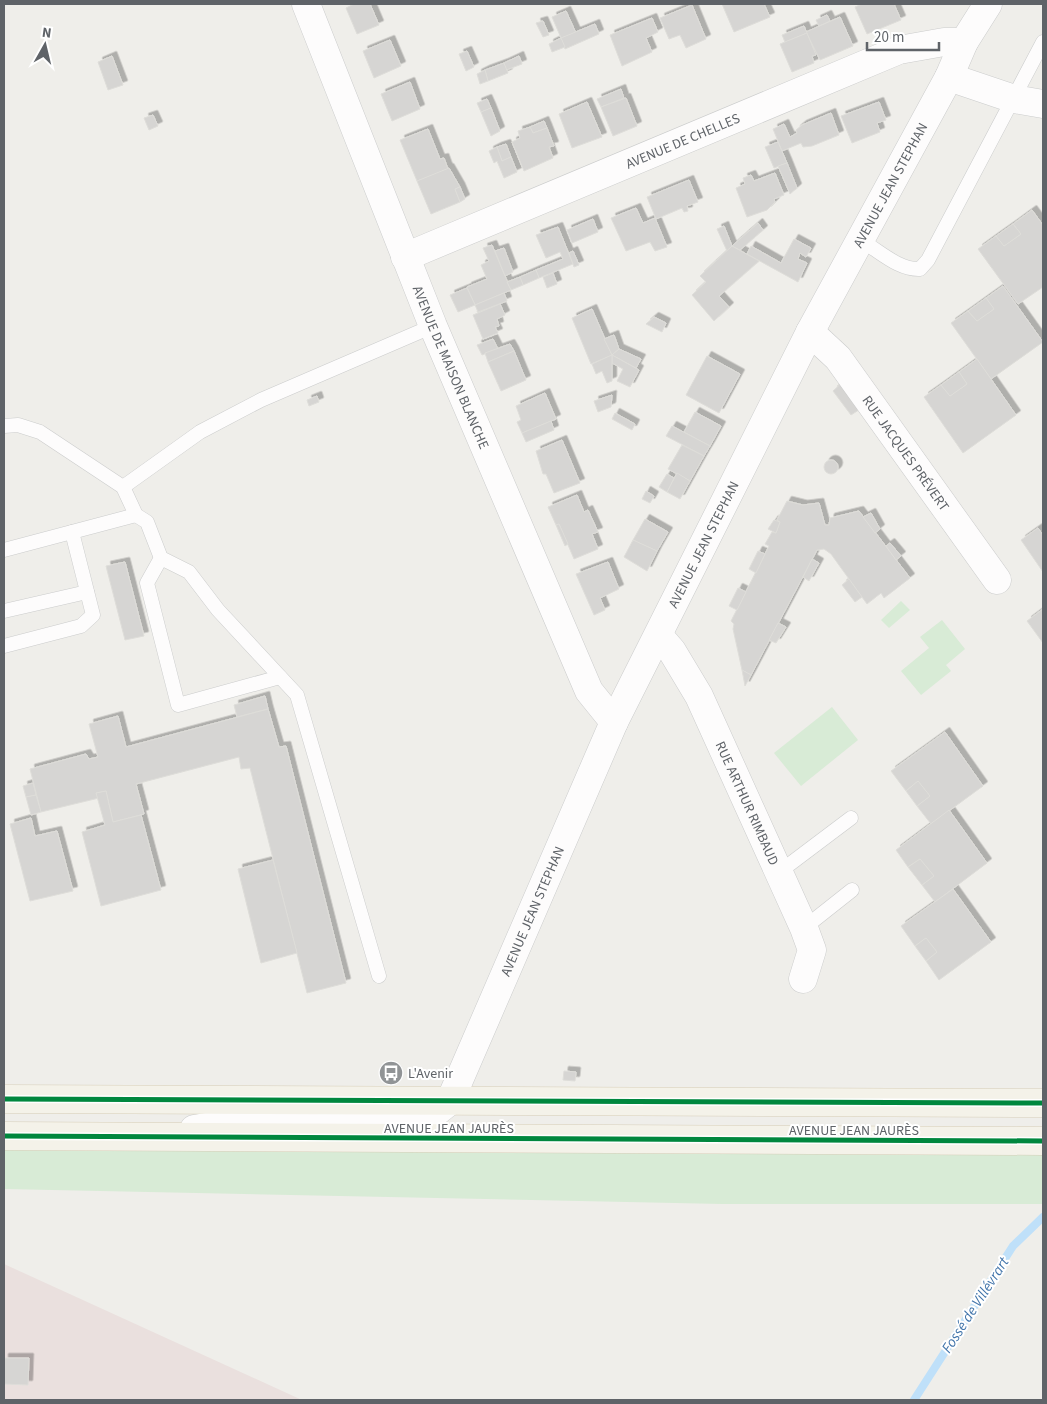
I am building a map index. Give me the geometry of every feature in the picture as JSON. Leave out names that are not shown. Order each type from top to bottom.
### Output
[{"type":"main road","name":"AVENUE JEAN JAURÈS","points":[[4,1099],[1043,1103]]},
{"type":"main road","name":"AVENUE JEAN JAURÈS","points":[[4,1136],[1043,1142]]},
{"type":"street","name":"AVENUE DE MAISON BLANCHE","points":[[306,4],[433,326],[589,691],[614,722]]},
{"type":"street","name":"AVENUE JEAN STEPHAN","points":[[450,1100],[614,722],[659,636],[810,332],[949,77],[964,42],[988,4]]},
{"type":"street","name":"AVENUE DE CHELLES","points":[[405,257],[899,50],[944,42],[964,42]]},
{"type":"street","points":[[949,77],[1014,99],[1043,104]]},
{"type":"street","name":"RUE JACQUES PRÉVERT","points":[[810,332],[838,358],[997,580]]},
{"type":"street","name":"RUE ARTHUR RIMBAUD","points":[[659,636],[672,651],[699,696],[804,928],[812,950],[803,979]]},
{"type":"street","points":[[138,1137],[236,1122],[426,1120],[450,1100]]},
{"type":"lane","points":[[860,240],[880,251],[901,267],[909,270],[920,269],[928,260],[1043,42]]},
{"type":"lane","points":[[123,487],[200,432],[260,400],[433,326]]},
{"type":"lane","points":[[4,426],[18,424],[40,432],[123,487],[136,515],[147,522],[161,558],[189,572],[218,610],[296,695],[379,976]]},
{"type":"lane","points":[[4,550],[136,515]]},
{"type":"lane","points":[[4,646],[81,626],[93,615],[72,532]]},
{"type":"lane","points":[[161,558],[147,583],[178,705],[280,678]]},
{"type":"lane","points":[[4,611],[87,592]]},
{"type":"lane","points":[[778,873],[851,818]]},
{"type":"lane","points":[[804,928],[852,890]]},
{"type":"shaded area","points":[[4,1264],[302,1400],[4,1400]]},
{"type":"green space","points":[[901,601],[910,610],[889,628],[881,620]]},
{"type":"green space","points":[[942,620],[965,649],[946,665],[951,671],[921,695],[901,671],[929,648],[920,637]]},
{"type":"green space","points":[[832,707],[858,740],[801,786],[774,753]]},
{"type":"green space","points":[[4,1146],[1043,1150],[1043,1204],[722,1204],[4,1189]]},
{"type":"building","points":[[354,4],[370,4],[379,25],[357,34],[346,8]]},
{"type":"building","points":[[722,4],[764,4],[770,17],[734,32]]},
{"type":"building","points":[[862,4],[894,4],[901,20],[867,34],[855,7]]},
{"type":"building","points":[[692,5],[706,39],[686,48],[680,35],[669,39],[660,18]]},
{"type":"building","points":[[566,11],[576,33],[561,38],[552,17]]},
{"type":"building","points":[[827,15],[830,21],[819,26],[816,20]]},
{"type":"building","points":[[840,17],[853,46],[820,60],[806,32]]},
{"type":"building","points":[[652,18],[658,32],[646,38],[652,52],[622,66],[610,35]]},
{"type":"building","points":[[543,21],[549,35],[543,37],[536,23]]},
{"type":"building","points":[[595,24],[599,34],[565,49],[561,38]]},
{"type":"building","points":[[804,26],[807,33],[785,42],[782,35]]},
{"type":"building","points":[[807,33],[816,55],[812,56],[814,63],[792,72],[780,44]]},
{"type":"building","points":[[561,38],[565,47],[552,52],[549,44]]},
{"type":"building","points":[[390,40],[401,66],[374,78],[363,51]]},
{"type":"building","points":[[467,51],[474,67],[466,71],[459,54]]},
{"type":"building","points":[[112,56],[123,85],[108,90],[98,62]]},
{"type":"building","points":[[519,56],[522,64],[506,70],[504,63]]},
{"type":"building","points":[[504,63],[508,73],[488,81],[485,70]]},
{"type":"building","points":[[485,70],[488,81],[480,84],[477,74]]},
{"type":"building","points":[[410,82],[420,109],[392,121],[381,94]]},
{"type":"building","points":[[621,89],[624,98],[601,107],[597,99]]},
{"type":"building","points":[[626,98],[637,126],[613,136],[601,107]]},
{"type":"building","points":[[487,99],[491,108],[481,112],[477,103]]},
{"type":"building","points":[[587,102],[602,137],[572,148],[559,114]]},
{"type":"building","points":[[879,102],[886,120],[877,123],[880,132],[852,143],[841,116]]},
{"type":"building","points":[[491,108],[500,131],[491,136],[481,112]]},
{"type":"building","points":[[831,113],[839,135],[812,146],[803,147],[801,143],[782,151],[773,129],[784,124],[790,137],[797,133],[796,130],[802,125]]},
{"type":"building","points":[[153,115],[158,126],[149,130],[144,118]]},
{"type":"building","points":[[544,121],[547,128],[533,133],[530,127]]},
{"type":"building","points":[[530,127],[533,133],[547,128],[554,146],[549,147],[553,158],[524,171],[512,142],[520,138],[518,131]]},
{"type":"building","points":[[428,129],[440,159],[444,158],[448,169],[417,181],[400,140]]},
{"type":"building","points":[[778,142],[787,163],[774,168],[765,147]]},
{"type":"building","points":[[506,144],[511,157],[502,161],[497,147]]},
{"type":"building","points":[[497,147],[502,161],[511,157],[517,172],[504,178],[497,161],[494,163],[489,151]]},
{"type":"building","points":[[787,163],[797,188],[790,194],[778,166]]},
{"type":"building","points":[[449,168],[460,187],[455,189],[460,202],[431,214],[417,181]]},
{"type":"building","points":[[775,173],[784,195],[774,199],[775,202],[767,210],[747,217],[736,188],[745,184],[743,178],[751,175],[754,181]]},
{"type":"building","points":[[689,180],[698,202],[687,206],[688,211],[684,212],[682,208],[656,219],[647,197]]},
{"type":"building","points":[[460,187],[465,199],[460,202],[455,189]]},
{"type":"building","points":[[636,208],[643,223],[655,218],[667,247],[655,251],[650,242],[626,251],[611,218]]},
{"type":"building","points":[[1032,210],[1043,225],[1043,287],[1018,304],[978,249],[996,236],[1004,246],[1021,234],[1013,224]]},
{"type":"building","points":[[593,219],[598,232],[572,243],[567,230]]},
{"type":"building","points":[[758,223],[763,230],[740,250],[732,246]]},
{"type":"building","points":[[1013,224],[1021,234],[1004,246],[996,236]]},
{"type":"building","points":[[724,226],[732,246],[727,251],[717,229]]},
{"type":"building","points":[[558,227],[573,264],[539,278],[536,270],[563,259],[560,252],[546,258],[536,235]]},
{"type":"building","points":[[794,239],[811,248],[806,257],[800,253],[798,259],[807,263],[798,282],[747,254],[751,246],[781,263]]},
{"type":"building","points":[[492,245],[511,290],[475,305],[467,287],[487,279],[481,265],[489,261],[483,248]]},
{"type":"building","points":[[732,246],[759,261],[719,296],[729,307],[714,321],[692,295],[706,282],[700,276]]},
{"type":"building","points":[[504,248],[513,272],[505,276],[495,251]]},
{"type":"building","points":[[573,251],[579,265],[574,267],[569,253]]},
{"type":"building","points":[[536,270],[539,278],[523,285],[520,277]]},
{"type":"building","points":[[553,273],[557,284],[547,288],[543,277]]},
{"type":"building","points":[[520,277],[523,285],[511,290],[507,282]]},
{"type":"building","points":[[1003,286],[1043,342],[991,379],[951,323],[968,311],[977,321],[994,309],[986,298]]},
{"type":"building","points":[[467,288],[475,305],[458,312],[450,295]]},
{"type":"building","points":[[504,293],[507,301],[478,312],[475,305]]},
{"type":"building","points":[[986,298],[994,309],[977,321],[968,311]]},
{"type":"building","points":[[500,304],[505,315],[497,319],[499,326],[495,327],[498,333],[483,339],[473,315]]},
{"type":"building","points":[[592,309],[612,355],[591,364],[572,318]]},
{"type":"building","points":[[654,317],[666,323],[662,332],[646,324]]},
{"type":"building","points":[[614,335],[619,349],[612,355],[604,339]]},
{"type":"building","points":[[493,339],[498,349],[482,355],[477,345]]},
{"type":"building","points":[[510,344],[514,351],[488,362],[485,353]]},
{"type":"building","points":[[619,349],[641,359],[636,368],[612,355]]},
{"type":"building","points":[[514,351],[526,380],[501,391],[488,362]]},
{"type":"building","points":[[612,355],[639,370],[630,387],[617,381],[623,369],[612,363]]},
{"type":"building","points":[[612,355],[612,381],[607,383],[602,371],[596,374],[592,364]]},
{"type":"building","points":[[707,356],[740,374],[719,413],[686,395]]},
{"type":"building","points":[[977,359],[1016,415],[963,453],[924,397],[941,385],[950,396],[967,384],[959,372]]},
{"type":"building","points":[[959,372],[967,384],[950,396],[941,385]]},
{"type":"building","points":[[846,379],[865,406],[851,415],[833,391]]},
{"type":"building","points":[[545,393],[556,419],[522,433],[517,422],[521,420],[516,406]]},
{"type":"building","points":[[612,395],[611,407],[598,412],[594,401]]},
{"type":"building","points":[[317,396],[319,402],[309,406],[307,400]]},
{"type":"building","points":[[695,412],[721,426],[710,446],[684,432]]},
{"type":"building","points":[[615,413],[635,424],[632,430],[612,419]]},
{"type":"building","points":[[551,421],[554,430],[526,442],[522,433]]},
{"type":"building","points":[[672,426],[710,446],[704,456],[666,436]]},
{"type":"building","points":[[562,440],[580,483],[554,493],[546,474],[543,474],[536,451]]},
{"type":"building","points":[[682,445],[704,456],[690,481],[668,469]]},
{"type":"building","points":[[828,460],[834,460],[838,467],[834,474],[828,474],[824,470],[824,464]]},
{"type":"building","points":[[677,473],[690,481],[680,499],[667,492]]},
{"type":"building","points":[[667,474],[674,478],[667,492],[659,487]]},
{"type":"building","points":[[646,491],[654,496],[650,503],[642,499]]},
{"type":"building","points":[[577,495],[584,512],[588,510],[598,532],[592,534],[598,549],[574,559],[559,524],[556,525],[548,507]]},
{"type":"building","points":[[787,501],[803,505],[819,503],[825,525],[829,525],[830,518],[859,511],[910,578],[884,598],[881,593],[867,604],[831,554],[824,549],[817,550],[751,675],[742,670],[733,629],[734,624],[731,621],[769,546],[765,544],[772,532],[776,533],[780,522],[777,520]]},
{"type":"building","points":[[871,513],[880,529],[875,533],[863,517]]},
{"type":"building","points":[[645,519],[668,532],[657,551],[633,540]]},
{"type":"building","points":[[774,520],[780,522],[776,533],[768,529]]},
{"type":"building","points":[[559,524],[568,544],[565,546],[556,525]]},
{"type":"building","points":[[1038,528],[1043,535],[1043,572],[1021,540]]},
{"type":"building","points":[[633,540],[657,551],[647,571],[624,557]]},
{"type":"building","points":[[890,543],[901,556],[896,560],[886,546]]},
{"type":"building","points":[[758,551],[765,554],[756,573],[749,569]]},
{"type":"building","points":[[812,559],[819,563],[809,581],[803,577]]},
{"type":"building","points":[[125,562],[144,636],[125,640],[106,566]]},
{"type":"building","points":[[608,562],[619,589],[600,598],[605,610],[594,615],[576,574]]},
{"type":"building","points":[[849,579],[862,597],[855,602],[842,585]]},
{"type":"building","points":[[738,588],[746,592],[737,610],[729,606]]},
{"type":"building","points":[[1043,609],[1043,643],[1027,621]]},
{"type":"building","points":[[778,623],[786,627],[776,643],[769,640]]},
{"type":"building","points":[[742,670],[751,675],[745,686]]},
{"type":"building","points":[[265,696],[268,709],[237,717],[234,705]]},
{"type":"building","points":[[268,709],[279,747],[286,746],[346,983],[307,993],[250,768],[241,769],[239,757],[136,784],[144,814],[113,822],[106,791],[96,793],[99,798],[41,812],[30,769],[86,754],[89,759],[98,757],[89,724],[118,716],[126,747]]},
{"type":"building","points":[[945,732],[983,786],[931,824],[917,806],[930,796],[918,781],[906,791],[891,771]]},
{"type":"building","points":[[918,781],[930,796],[917,806],[906,791]]},
{"type":"building","points":[[33,783],[36,795],[26,797],[23,786]]},
{"type":"building","points":[[106,791],[113,822],[141,815],[161,890],[101,906],[82,832],[105,825],[96,793]]},
{"type":"building","points":[[36,795],[41,812],[31,815],[26,797]]},
{"type":"building","points":[[949,810],[987,863],[935,902],[922,885],[934,876],[920,859],[908,867],[896,850]]},
{"type":"building","points":[[31,818],[35,836],[57,831],[73,891],[30,901],[10,824]]},
{"type":"building","points":[[920,859],[934,876],[922,885],[908,867]]},
{"type":"building","points":[[273,860],[297,953],[261,963],[238,869]]},
{"type":"building","points":[[953,889],[991,942],[939,980],[926,961],[937,952],[926,938],[915,946],[901,926]]},
{"type":"building","points":[[926,938],[937,952],[926,961],[915,946]]},
{"type":"building","points":[[564,1071],[576,1072],[575,1081],[563,1080]]},
{"type":"building","points":[[4,1358],[29,1358],[28,1385],[4,1384]]},
{"type":"waterway","name":"Fossé de Villévrart","points":[[914,1400],[1013,1246],[1043,1217]]},
{"type":"cycle path","points":[[4,1099],[1043,1103]]},
{"type":"cycle path","points":[[4,1136],[1043,1141]]},
{"type":"place","name":"L'Avenir","points":[[391,1073]]}]
